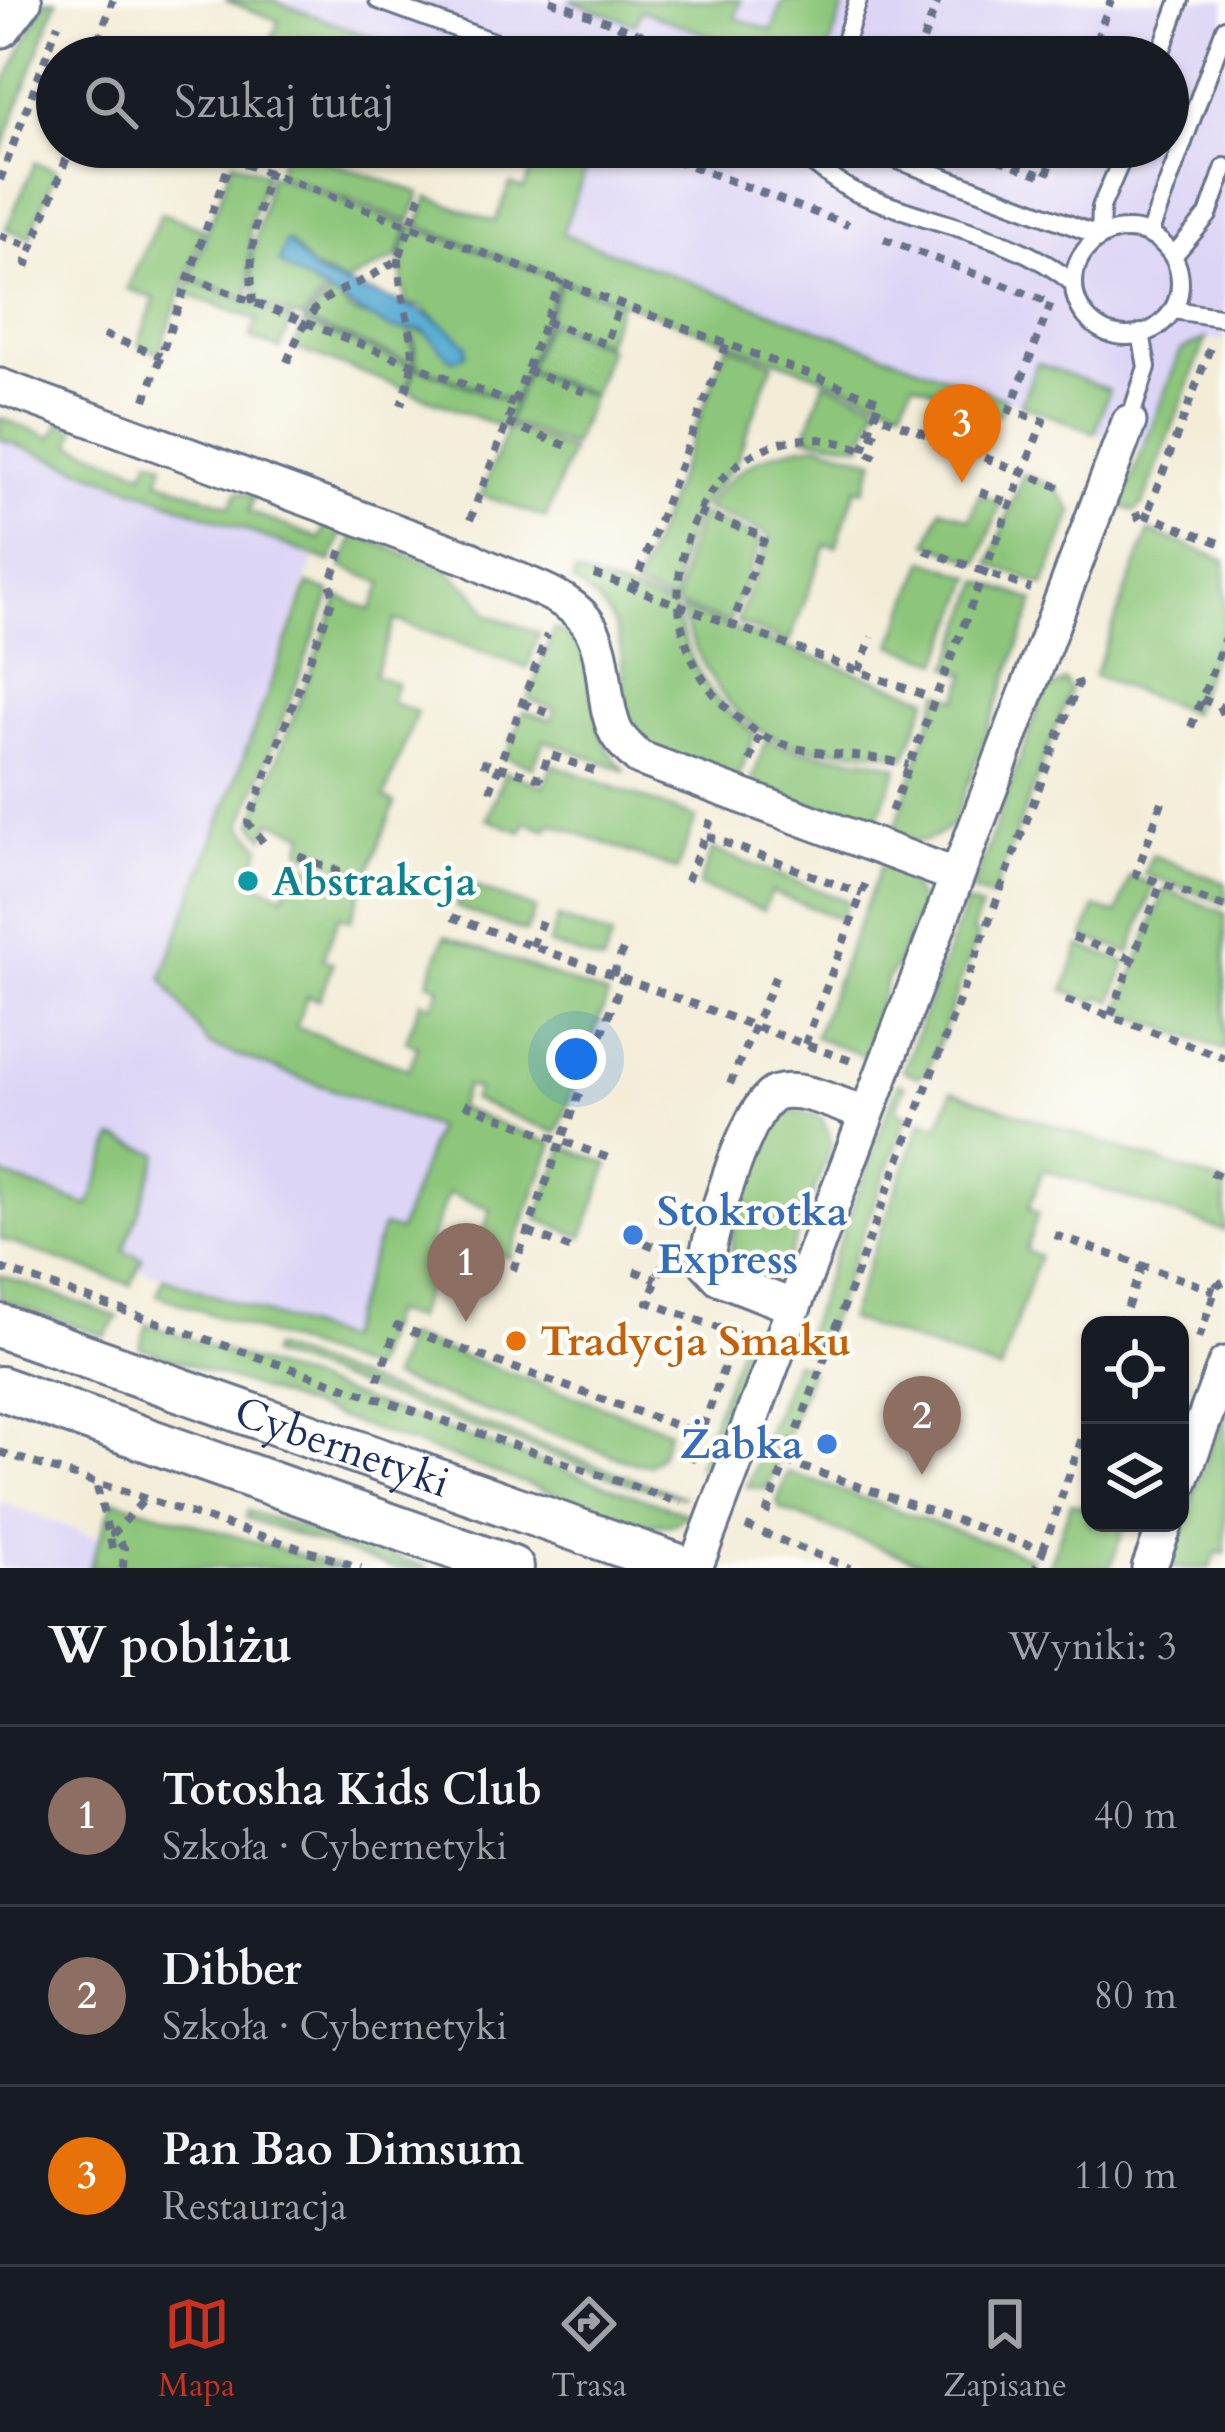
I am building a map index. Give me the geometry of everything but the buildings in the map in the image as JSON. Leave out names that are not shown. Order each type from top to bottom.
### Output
[{"type":"street","points":[[0,26],[20,0]]},
{"type":"street","points":[[0,386],[471,559],[505,579],[560,600],[585,620],[598,647],[615,733],[639,758],[957,876]]},
{"type":"street","points":[[695,1568],[1060,601],[1124,515],[1129,422]]},
{"type":"street","points":[[794,1307],[720,1278],[706,1264],[708,1240],[737,1161],[763,1101],[775,1093],[793,1091],[866,1114]]},
{"type":"street","name":"Cybernetyki","points":[[0,1326],[685,1568]]},
{"type":"street","points":[[1189,1460],[1225,1364]]},
{"type":"street","name":"Cybernetyki","points":[[0,1388],[512,1568]]},
{"type":"street","points":[[1149,1568],[1163,1532]]},
{"type":"lane","points":[[378,0],[477,36]]},
{"type":"lane","points":[[847,36],[858,0]]},
{"type":"lane","points":[[1167,36],[1180,0]]},
{"type":"lane","points":[[1189,126],[1225,28]]},
{"type":"lane","points":[[1174,255],[1208,215],[1225,167]]},
{"type":"lane","points":[[827,168],[851,190],[1045,260],[1073,283]]},
{"type":"lane","points":[[919,168],[1100,236]]},
{"type":"lane","points":[[1100,236],[1101,207],[1118,168]]},
{"type":"lane","points":[[1150,232],[1174,168]]},
{"type":"lane","points":[[1127,229],[1150,232],[1174,255],[1182,283],[1174,310],[1155,330],[1127,338],[1100,331],[1080,311],[1073,283],[1080,256],[1100,236],[1127,229]]},
{"type":"lane","points":[[1174,310],[1224,318]]},
{"type":"lane","points":[[1129,422],[1147,368],[1141,333]]},
{"type":"path","points":[[99,36],[113,0]]},
{"type":"path","points":[[550,0],[646,36]]},
{"type":"path","points":[[924,36],[938,0]]},
{"type":"path","points":[[1098,36],[1111,0]]},
{"type":"path","points":[[54,36],[59,22]]},
{"type":"path","points":[[0,180],[36,84]]},
{"type":"path","points":[[31,266],[26,263],[64,168]]},
{"type":"path","points":[[142,409],[228,168]]},
{"type":"path","points":[[255,168],[880,401],[863,450]]},
{"type":"path","points":[[254,303],[249,261],[253,226],[271,168]]},
{"type":"path","points":[[696,168],[856,229]]},
{"type":"path","points":[[1020,168],[1046,178],[1050,168]]},
{"type":"path","points":[[401,405],[416,366],[399,258],[421,194]]},
{"type":"path","points":[[0,235],[32,248]]},
{"type":"path","points":[[805,1044],[1007,502],[1043,421],[1010,410],[1051,303],[878,236]]},
{"type":"path","points":[[286,362],[303,322],[330,292],[399,258]]},
{"type":"path","points":[[188,278],[514,404]]},
{"type":"path","points":[[468,526],[561,280]]},
{"type":"path","points":[[545,321],[606,344],[621,302]]},
{"type":"path","points":[[1124,515],[1149,509],[1224,318]]},
{"type":"path","points":[[104,335],[161,356]]},
{"type":"path","points":[[633,589],[727,343]]},
{"type":"path","points":[[526,370],[592,395]]},
{"type":"path","points":[[701,377],[712,381]]},
{"type":"path","points":[[875,413],[1020,468],[1124,515],[1225,544]]},
{"type":"path","points":[[507,423],[572,448]]},
{"type":"path","points":[[869,433],[883,438]]},
{"type":"path","points":[[876,457],[820,440],[772,447],[730,470],[698,512],[682,557],[676,606],[691,655],[710,688],[760,734],[800,752],[860,753],[908,765]]},
{"type":"path","points":[[666,470],[676,475]]},
{"type":"path","points":[[980,491],[1007,502]]},
{"type":"path","points":[[698,512],[765,537],[732,625]]},
{"type":"path","points":[[925,550],[1060,601]]},
{"type":"path","points":[[604,578],[608,567]]},
{"type":"path","points":[[262,842],[248,823],[334,596],[330,584],[334,571]]},
{"type":"path","points":[[490,790],[548,633]]},
{"type":"path","points":[[859,671],[872,637]]},
{"type":"path","points":[[1191,727],[1225,638]]},
{"type":"path","points":[[766,1514],[1079,692],[1072,669]]},
{"type":"path","points":[[1202,699],[1219,706],[1225,719]]},
{"type":"path","points":[[522,704],[548,713]]},
{"type":"path","points":[[1162,802],[1136,874],[1225,908]]},
{"type":"path","points":[[687,881],[705,835]]},
{"type":"path","points":[[298,856],[365,881]]},
{"type":"path","points":[[1111,1016],[1161,884]]},
{"type":"path","points":[[532,946],[545,913]]},
{"type":"path","points":[[452,917],[926,1089]]},
{"type":"path","points":[[1073,938],[1132,959]]},
{"type":"path","points":[[513,1270],[562,1142],[626,942]]},
{"type":"path","points":[[1066,1000],[1225,1058]]},
{"type":"path","points":[[464,1104],[611,1159]]},
{"type":"path","points":[[1210,1172],[1225,1178]]},
{"type":"path","points":[[527,1232],[577,1251]]},
{"type":"path","points":[[1055,1235],[1215,1291]]},
{"type":"path","points":[[645,1243],[667,1252]]},
{"type":"path","points":[[1124,1316],[1142,1266]]},
{"type":"path","points":[[0,1268],[698,1509]]},
{"type":"path","points":[[634,1271],[657,1279]]},
{"type":"path","points":[[378,1380],[397,1326],[700,1434]]},
{"type":"path","points":[[688,1468],[736,1334]]},
{"type":"path","points":[[702,1396],[713,1400]]},
{"type":"path","points":[[1036,1568],[1087,1424]]},
{"type":"path","points":[[0,1452],[361,1568]]},
{"type":"path","points":[[785,1460],[808,1463],[1043,1550]]},
{"type":"path","points":[[96,1485],[115,1555]]},
{"type":"path","points":[[113,1534],[144,1500]]},
{"type":"path","points":[[751,1527],[850,1568]]},
{"type":"path","points":[[113,1534],[124,1548],[124,1568]]},
{"type":"shaded area","points":[[225,0],[1225,0],[1225,343],[1207,337],[1161,457],[561,233],[586,168],[1189,168],[1189,36],[320,36]]},
{"type":"shaded area","points":[[0,439],[315,556],[163,978],[209,1045],[436,1127],[399,1232],[383,1227],[343,1341],[0,1220]]},
{"type":"shaded area","points":[[0,1502],[100,1539],[89,1568],[0,1568]]},
{"type":"green space","points":[[46,0],[57,0],[44,36],[36,36],[36,57],[0,155],[0,92]]},
{"type":"green space","points":[[225,0],[272,0],[368,36],[273,36],[279,21]]},
{"type":"green space","points":[[569,0],[741,0],[735,18],[772,31],[783,0],[846,0],[833,36],[710,36],[641,10],[635,24]]},
{"type":"green space","points":[[35,163],[36,168],[56,170],[30,238],[6,229]]},
{"type":"green space","points":[[230,168],[266,174],[250,225],[249,299],[191,277]]},
{"type":"green space","points":[[279,168],[347,168],[420,193],[410,222],[277,173]]},
{"type":"green space","points":[[532,168],[586,168],[562,234],[1006,399],[1000,415],[913,382],[902,407],[418,225],[428,197],[495,222],[510,184],[524,189]]},
{"type":"green space","points":[[270,175],[409,226],[397,257],[346,283],[311,268],[291,244],[279,262],[328,290],[302,319],[256,302],[251,262]]},
{"type":"green space","points":[[161,213],[204,229],[159,353],[138,345],[155,299],[127,289]]},
{"type":"green space","points":[[412,227],[559,280],[513,402],[417,365],[413,328],[435,338],[445,353],[466,344],[422,307],[406,304],[400,258]]},
{"type":"green space","points":[[190,280],[292,320],[280,349],[250,338],[257,320],[186,294]]},
{"type":"green space","points":[[562,281],[620,303],[605,343],[547,320]]},
{"type":"green space","points":[[332,292],[351,312],[409,330],[415,364],[305,321]]},
{"type":"green space","points":[[304,324],[414,367],[406,389],[294,348]]},
{"type":"green space","points":[[546,324],[609,348],[593,394],[528,370]]},
{"type":"green space","points":[[1206,339],[1143,504],[1135,511],[1121,506],[1181,350]]},
{"type":"green space","points":[[727,345],[773,363],[736,462],[694,514],[678,565],[674,603],[635,588]]},
{"type":"green space","points":[[1037,363],[1109,390],[1095,433],[1021,404]]},
{"type":"green space","points":[[416,367],[513,404],[504,428],[408,391]]},
{"type":"green space","points":[[527,372],[592,397],[572,446],[508,422]]},
{"type":"green space","points":[[824,382],[878,403],[862,445],[805,437]]},
{"type":"green space","points":[[0,418],[53,438],[59,423],[76,430],[72,444],[144,472],[150,458],[164,463],[159,480],[231,506],[238,491],[254,496],[249,512],[320,539],[326,524],[343,530],[331,562],[0,439]]},
{"type":"green space","points":[[508,426],[571,451],[546,518],[481,495]]},
{"type":"green space","points":[[819,444],[875,460],[864,490],[856,488],[836,547],[826,544],[789,643],[737,623],[770,535],[705,509],[728,481],[754,462]]},
{"type":"green space","points":[[1023,474],[1055,487],[1073,512],[1044,586],[990,564]]},
{"type":"green space","points":[[979,494],[1001,503],[979,562],[928,543],[941,508],[970,519]]},
{"type":"green space","points":[[700,515],[762,539],[729,623],[677,605],[685,559]]},
{"type":"green space","points":[[1149,531],[1225,560],[1225,622],[1191,713],[1094,676]]},
{"type":"green space","points":[[354,534],[446,569],[477,596],[489,615],[539,633],[527,668],[395,620],[374,675],[397,684],[391,702],[417,712],[384,798],[395,803],[367,876],[300,851],[305,834],[271,821],[264,837],[253,823],[339,597],[371,610],[383,583],[342,567]]},
{"type":"green space","points":[[925,560],[973,577],[940,662],[892,645]]},
{"type":"green space","points":[[575,573],[674,607],[702,679],[724,708],[755,733],[738,779],[651,747],[633,732],[617,632],[595,599],[573,582]]},
{"type":"green space","points":[[981,581],[1035,601],[954,822],[926,840],[892,837],[940,692],[958,699],[967,674],[949,667]]},
{"type":"green space","points":[[308,584],[331,593],[242,825],[261,847],[249,881],[284,895],[297,861],[363,886],[351,920],[339,916],[323,959],[333,963],[319,1000],[307,996],[296,1027],[409,1069],[418,1046],[406,1041],[421,1001],[433,1005],[440,987],[428,982],[445,936],[608,996],[557,1133],[472,1100],[477,1089],[466,1086],[458,1108],[553,1144],[510,1258],[478,1246],[491,1209],[448,1193],[423,1262],[434,1267],[415,1319],[391,1312],[371,1371],[157,1295],[164,1278],[343,1340],[383,1226],[399,1231],[436,1127],[209,1045],[162,978]]},
{"type":"green space","points":[[680,610],[928,698],[905,758],[813,748],[764,733],[744,718],[712,679]]},
{"type":"green space","points":[[554,629],[582,653],[602,733],[626,771],[544,740],[533,767],[506,757],[524,711],[551,720],[555,710],[528,699]]},
{"type":"green space","points":[[1065,681],[1070,690],[992,898],[972,891],[1044,692]]},
{"type":"green space","points":[[766,740],[898,767],[873,830],[751,784]]},
{"type":"green space","points":[[552,764],[696,818],[677,870],[551,823],[547,830],[526,822],[522,832],[487,819],[505,772],[544,786]]},
{"type":"green space","points":[[712,849],[847,901],[841,919],[771,892],[763,910],[699,886]]},
{"type":"green space","points":[[1152,855],[1225,883],[1225,903],[1144,874]]},
{"type":"green space","points":[[881,866],[905,875],[921,903],[898,964],[887,979],[864,1056],[815,1037]]},
{"type":"green space","points":[[1130,876],[1154,885],[1130,953],[1084,937],[1095,907],[1117,914]]},
{"type":"green space","points":[[465,883],[535,909],[526,932],[456,907]]},
{"type":"green space","points":[[1165,889],[1225,913],[1225,1050],[1119,1011]]},
{"type":"green space","points":[[966,903],[981,908],[972,932],[978,935],[928,1071],[917,1077],[903,1070]]},
{"type":"green space","points":[[558,918],[612,937],[603,963],[549,944]]},
{"type":"green space","points":[[1080,946],[1126,962],[1112,1001],[1099,996],[1096,1002],[1064,990]]},
{"type":"green space","points":[[898,1083],[905,1086],[896,1110],[908,1115],[819,1349],[811,1353],[800,1349]]},
{"type":"green space","points":[[952,1091],[1225,1184],[1225,1231],[1043,1169],[1029,1209],[1038,1212],[1026,1251],[1039,1256],[1000,1371],[848,1319],[922,1120],[939,1126]]},
{"type":"green space","points":[[791,1110],[822,1117],[832,1144],[784,1269],[762,1277],[732,1261],[734,1228],[759,1156]]},
{"type":"green space","points":[[114,1138],[159,1154],[124,1251],[142,1258],[131,1285],[0,1239],[0,1174],[89,1206]]},
{"type":"green space","points":[[564,1147],[609,1164],[583,1237],[537,1219]]},
{"type":"green space","points":[[0,1275],[118,1317],[105,1336],[0,1299]]},
{"type":"green space","points":[[147,1324],[688,1514],[673,1524],[640,1524],[140,1347]]},
{"type":"green space","points":[[406,1336],[669,1430],[660,1456],[649,1465],[635,1463],[391,1378]]},
{"type":"green space","points":[[742,1341],[757,1346],[712,1471],[697,1466]]},
{"type":"green space","points":[[272,1348],[684,1497],[634,1485],[270,1355]]},
{"type":"green space","points":[[794,1362],[807,1366],[810,1373],[767,1489],[747,1487]]},
{"type":"green space","points":[[1225,1411],[1225,1554],[1217,1552],[1210,1568],[1166,1568],[1180,1532],[1189,1532],[1189,1507]]},
{"type":"green space","points":[[788,1472],[1031,1557],[1026,1568],[934,1568],[780,1509],[777,1502]]},
{"type":"green space","points":[[114,1500],[343,1568],[89,1568]]},
{"type":"green space","points":[[1071,1503],[1081,1506],[1081,1532],[1123,1532],[1110,1568],[1048,1568]]},
{"type":"green space","points":[[248,1511],[429,1568],[393,1568],[246,1518]]},
{"type":"water","points":[[286,241],[320,275],[435,319],[466,344],[466,355],[452,360],[423,330],[390,328],[297,275],[279,262]]},
{"type":"place","name":"Pan Bao Dimsum","points":[[962,483]]},
{"type":"place","name":"Abstrakcja","points":[[248,881]]},
{"type":"place","name":"Stokrotka Express","points":[[633,1235]]},
{"type":"place","name":"Totosha Kids Club","points":[[466,1322]]},
{"type":"place","name":"Tradycja Smaku","points":[[516,1341]]},
{"type":"place","name":"Żabka","points":[[827,1444]]},
{"type":"place","name":"Dibber","points":[[922,1475]]}]
